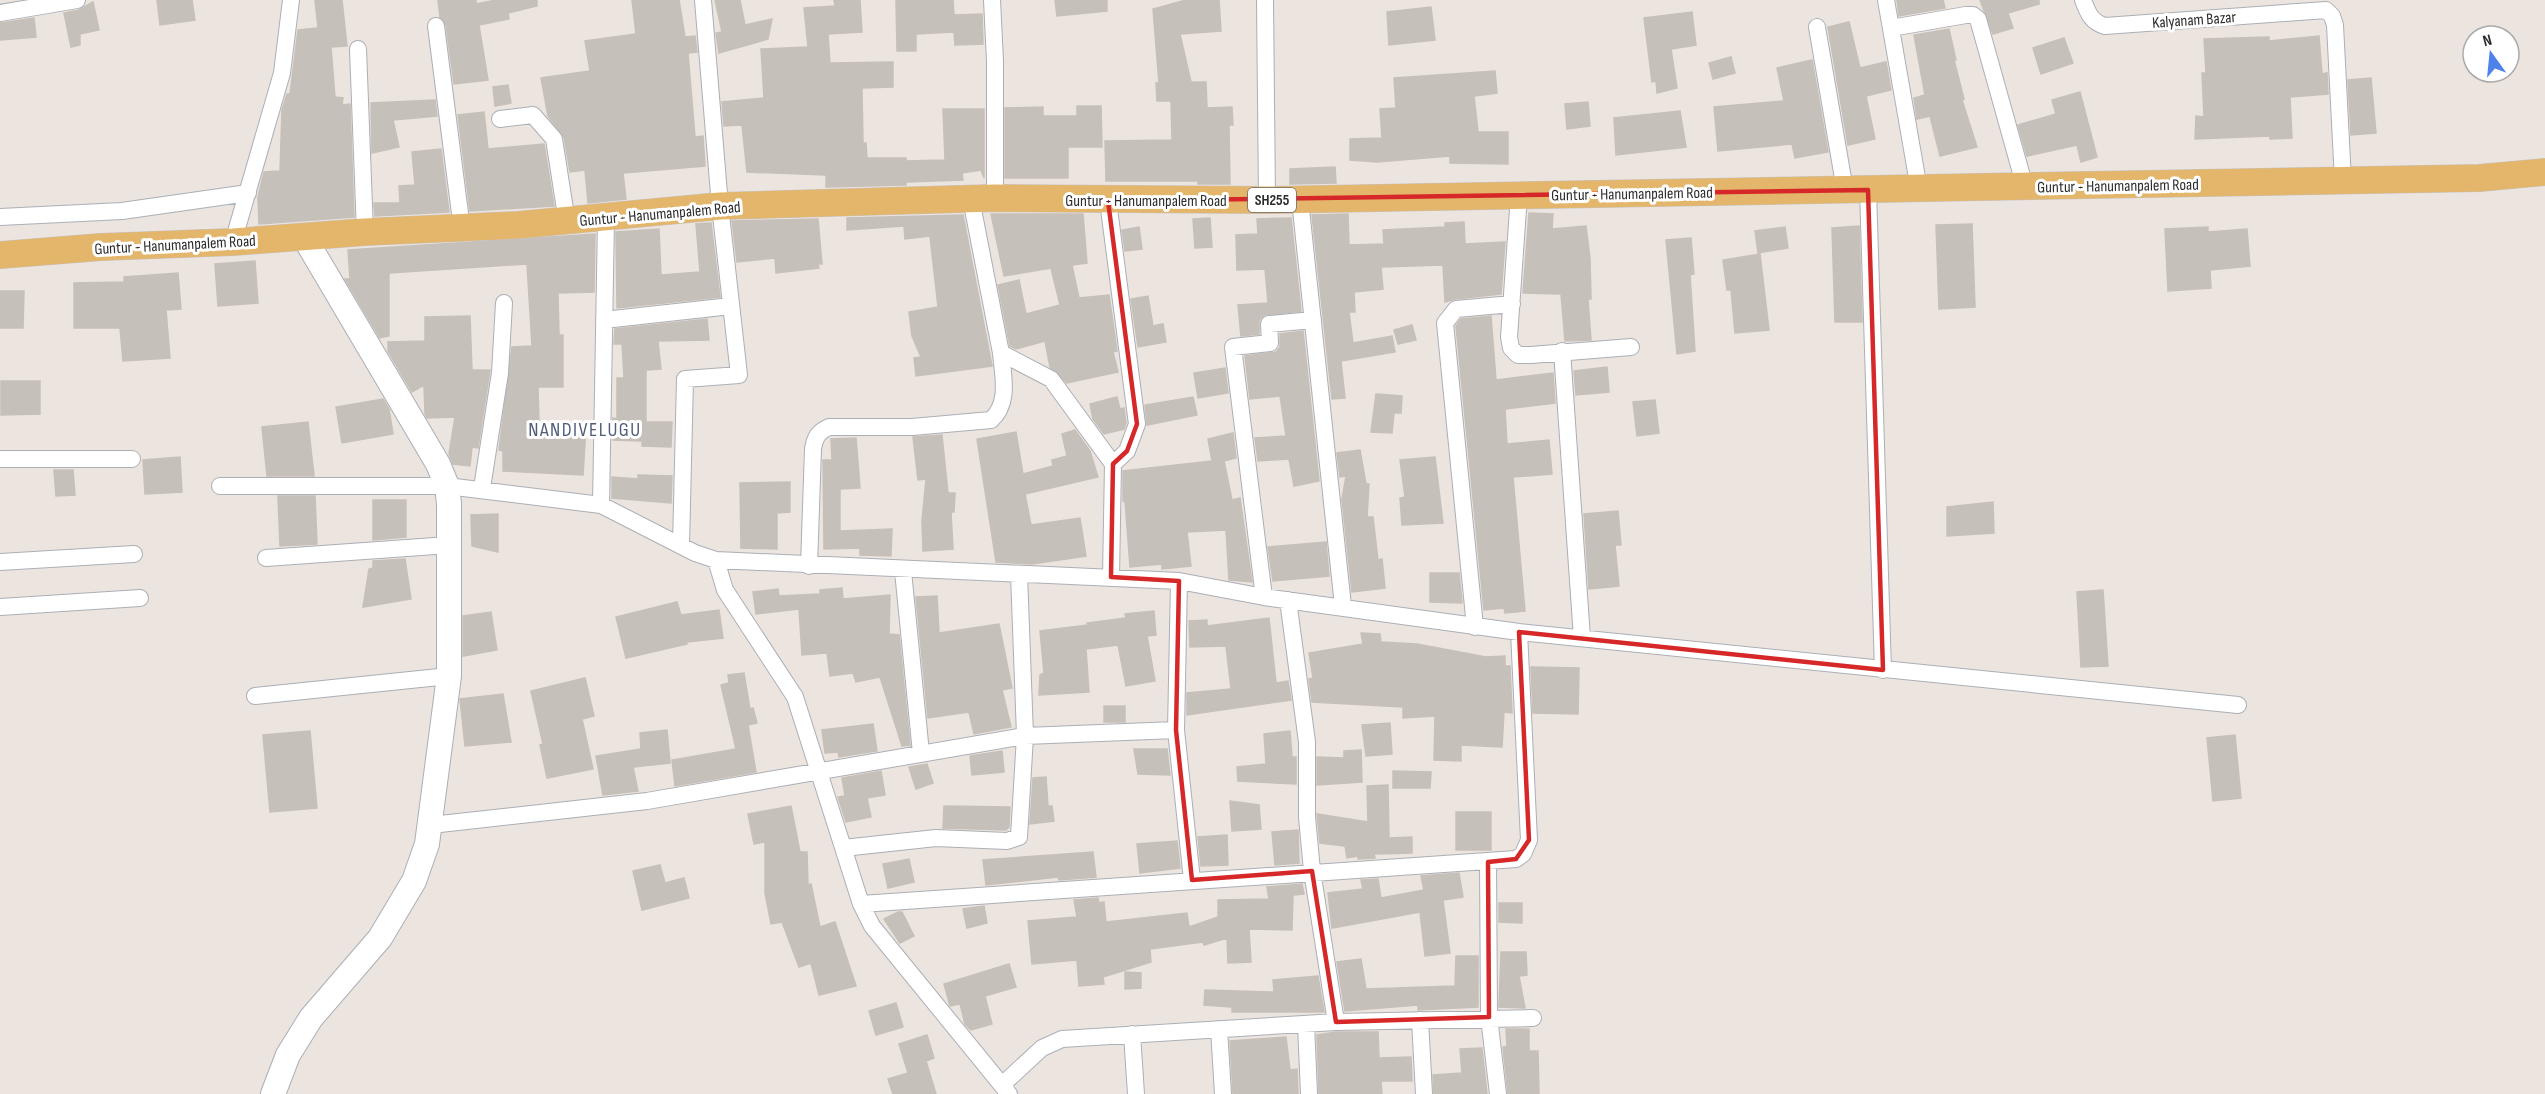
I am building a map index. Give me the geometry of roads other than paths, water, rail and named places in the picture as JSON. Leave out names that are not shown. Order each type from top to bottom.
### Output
[{"type":"main road","name":"Guntur - Hanumanpalem Road","points":[[0,255],[101,247],[233,242],[365,232],[567,222],[720,206],[983,198],[1108,201],[1300,200],[1919,189],[2509,177],[2545,172]]},
{"type":"street","points":[[0,13],[77,0]]},
{"type":"street","points":[[233,242],[282,73],[291,0]]},
{"type":"street","points":[[681,546],[685,379],[739,375],[720,206],[703,0]]},
{"type":"street","points":[[809,566],[813,449],[814,438],[821,431],[829,427],[912,427],[991,420],[1001,411],[1004,397],[1001,353],[983,198],[995,61],[992,0]]},
{"type":"street","points":[[1265,0],[1267,200]]},
{"type":"street","points":[[1886,0],[1919,189]]},
{"type":"street","name":"Kalyanam Bazar","points":[[2083,0],[2089,15],[2096,23],[2105,26],[2326,10],[2332,16],[2335,25],[2343,181]]},
{"type":"street","points":[[1891,28],[1966,15],[1973,15],[1978,19],[2025,187]]},
{"type":"street","points":[[436,26],[462,229]]},
{"type":"street","points":[[1817,27],[1857,190],[1883,670]]},
{"type":"street","points":[[358,49],[365,232]]},
{"type":"street","points":[[500,119],[533,116],[554,139],[567,222]]},
{"type":"street","points":[[0,217],[122,211],[248,193]]},
{"type":"street","points":[[1519,195],[1509,337],[1511,348],[1518,355],[1631,347]]},
{"type":"street","points":[[1300,200],[1343,606]]},
{"type":"street","points":[[1108,201],[1137,424],[1127,451],[1113,464]]},
{"type":"street","points":[[601,505],[606,219]]},
{"type":"street","points":[[273,1094],[298,1036],[311,1018],[370,952],[414,881],[431,825],[449,676],[447,486],[438,464],[304,237]]},
{"type":"street","points":[[482,488],[500,373],[504,303]]},
{"type":"street","points":[[1475,627],[1445,323],[1456,309],[1512,304]]},
{"type":"street","points":[[604,320],[731,306]]},
{"type":"street","points":[[1264,597],[1233,347],[1270,343],[1269,324],[1313,320]]},
{"type":"street","points":[[1562,351],[1582,638]]},
{"type":"street","points":[[1001,353],[1051,379],[1113,464],[1111,577]]},
{"type":"street","points":[[0,459],[132,459]]},
{"type":"street","points":[[220,486],[482,488],[601,505],[681,546],[716,560],[903,571],[1179,581],[1264,597],[1343,606],[1475,627],[2238,705]]},
{"type":"street","points":[[266,558],[449,545]]},
{"type":"street","points":[[0,562],[134,554]]},
{"type":"street","points":[[716,560],[725,590],[795,697],[861,904],[879,936],[1006,1090],[1052,1042],[1132,1034],[1336,1022],[1490,1017],[1533,1018]]},
{"type":"street","points":[[903,571],[921,753]]},
{"type":"street","points":[[843,848],[930,838],[1014,840],[1021,831],[1025,736],[1019,574]]},
{"type":"street","points":[[1179,581],[1176,730],[1192,879]]},
{"type":"street","points":[[0,607],[140,598]]},
{"type":"street","points":[[1288,600],[1307,742],[1307,817],[1312,871],[1336,1022]]},
{"type":"street","points":[[861,904],[1192,879],[1516,859],[1523,854],[1529,840],[1519,632]]},
{"type":"street","points":[[255,696],[449,676]]},
{"type":"street","points":[[431,825],[647,801],[819,774],[921,753],[1025,736],[1176,730]]},
{"type":"street","points":[[1488,862],[1490,1017],[1498,1094]]},
{"type":"street","points":[[1420,1020],[1424,1094]]},
{"type":"street","points":[[1306,1024],[1309,1094]]},
{"type":"street","points":[[1219,1029],[1223,1094]]},
{"type":"street","points":[[1132,1034],[1136,1094]]},
{"type":"district","name":"NANDIVELUGU","points":[[585,429]]}]
